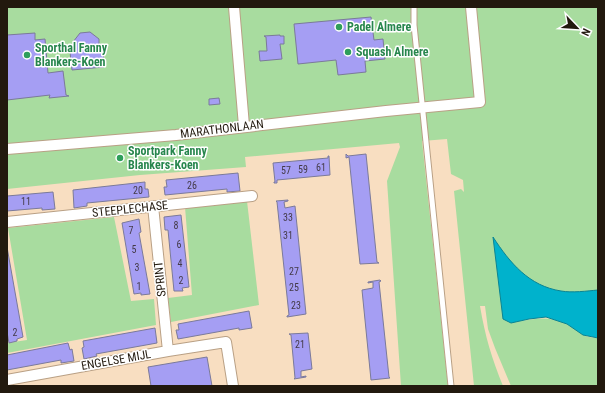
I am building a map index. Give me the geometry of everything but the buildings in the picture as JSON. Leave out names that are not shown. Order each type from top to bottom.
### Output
[{"type":"street","points":[[234,7],[244,126]]},
{"type":"street","name":"MARATHONLAAN","points":[[7,149],[176,135],[244,126],[480,102],[471,7]]},
{"type":"street","name":"STEEPLECHASE","points":[[7,222],[252,196]]},
{"type":"street","name":"SPRINT","points":[[153,206],[168,351]]},
{"type":"street","name":"ENGELSE MIJL","points":[[7,380],[226,342],[233,386]]},
{"type":"lane","points":[[414,7],[414,25],[451,386]]},
{"type":"green space","name":"Sportpark Fanny Blankers-Koen","points":[[7,7],[598,7],[598,301],[511,323],[532,319],[553,319],[567,324],[584,335],[598,338],[598,386],[511,386],[488,329],[485,306],[480,306],[489,347],[503,386],[474,386],[454,191],[461,189],[464,192],[463,180],[451,174],[447,139],[422,141],[448,386],[401,386],[387,181],[400,147],[399,143],[245,157],[246,167],[140,175],[7,189]]},
{"type":"green space","points":[[247,201],[259,305],[171,322],[168,298],[192,295],[185,207]]},
{"type":"green space","points":[[114,217],[131,301],[154,299],[156,325],[7,353],[7,343],[27,340],[8,228]]},
{"type":"water","points":[[493,237],[506,256],[521,272],[539,284],[565,292],[598,290],[598,338],[583,335],[567,324],[546,317],[511,323],[503,319]]},
{"type":"place","name":"Padel Almere","points":[[339,27]]},
{"type":"place","name":"Squash Almere","points":[[348,52]]},
{"type":"place","name":"Sporthal Fanny Blankers-Koen","points":[[27,55]]},
{"type":"place","name":"Sportpark Fanny Blankers-Koen","points":[[120,158]]}]
